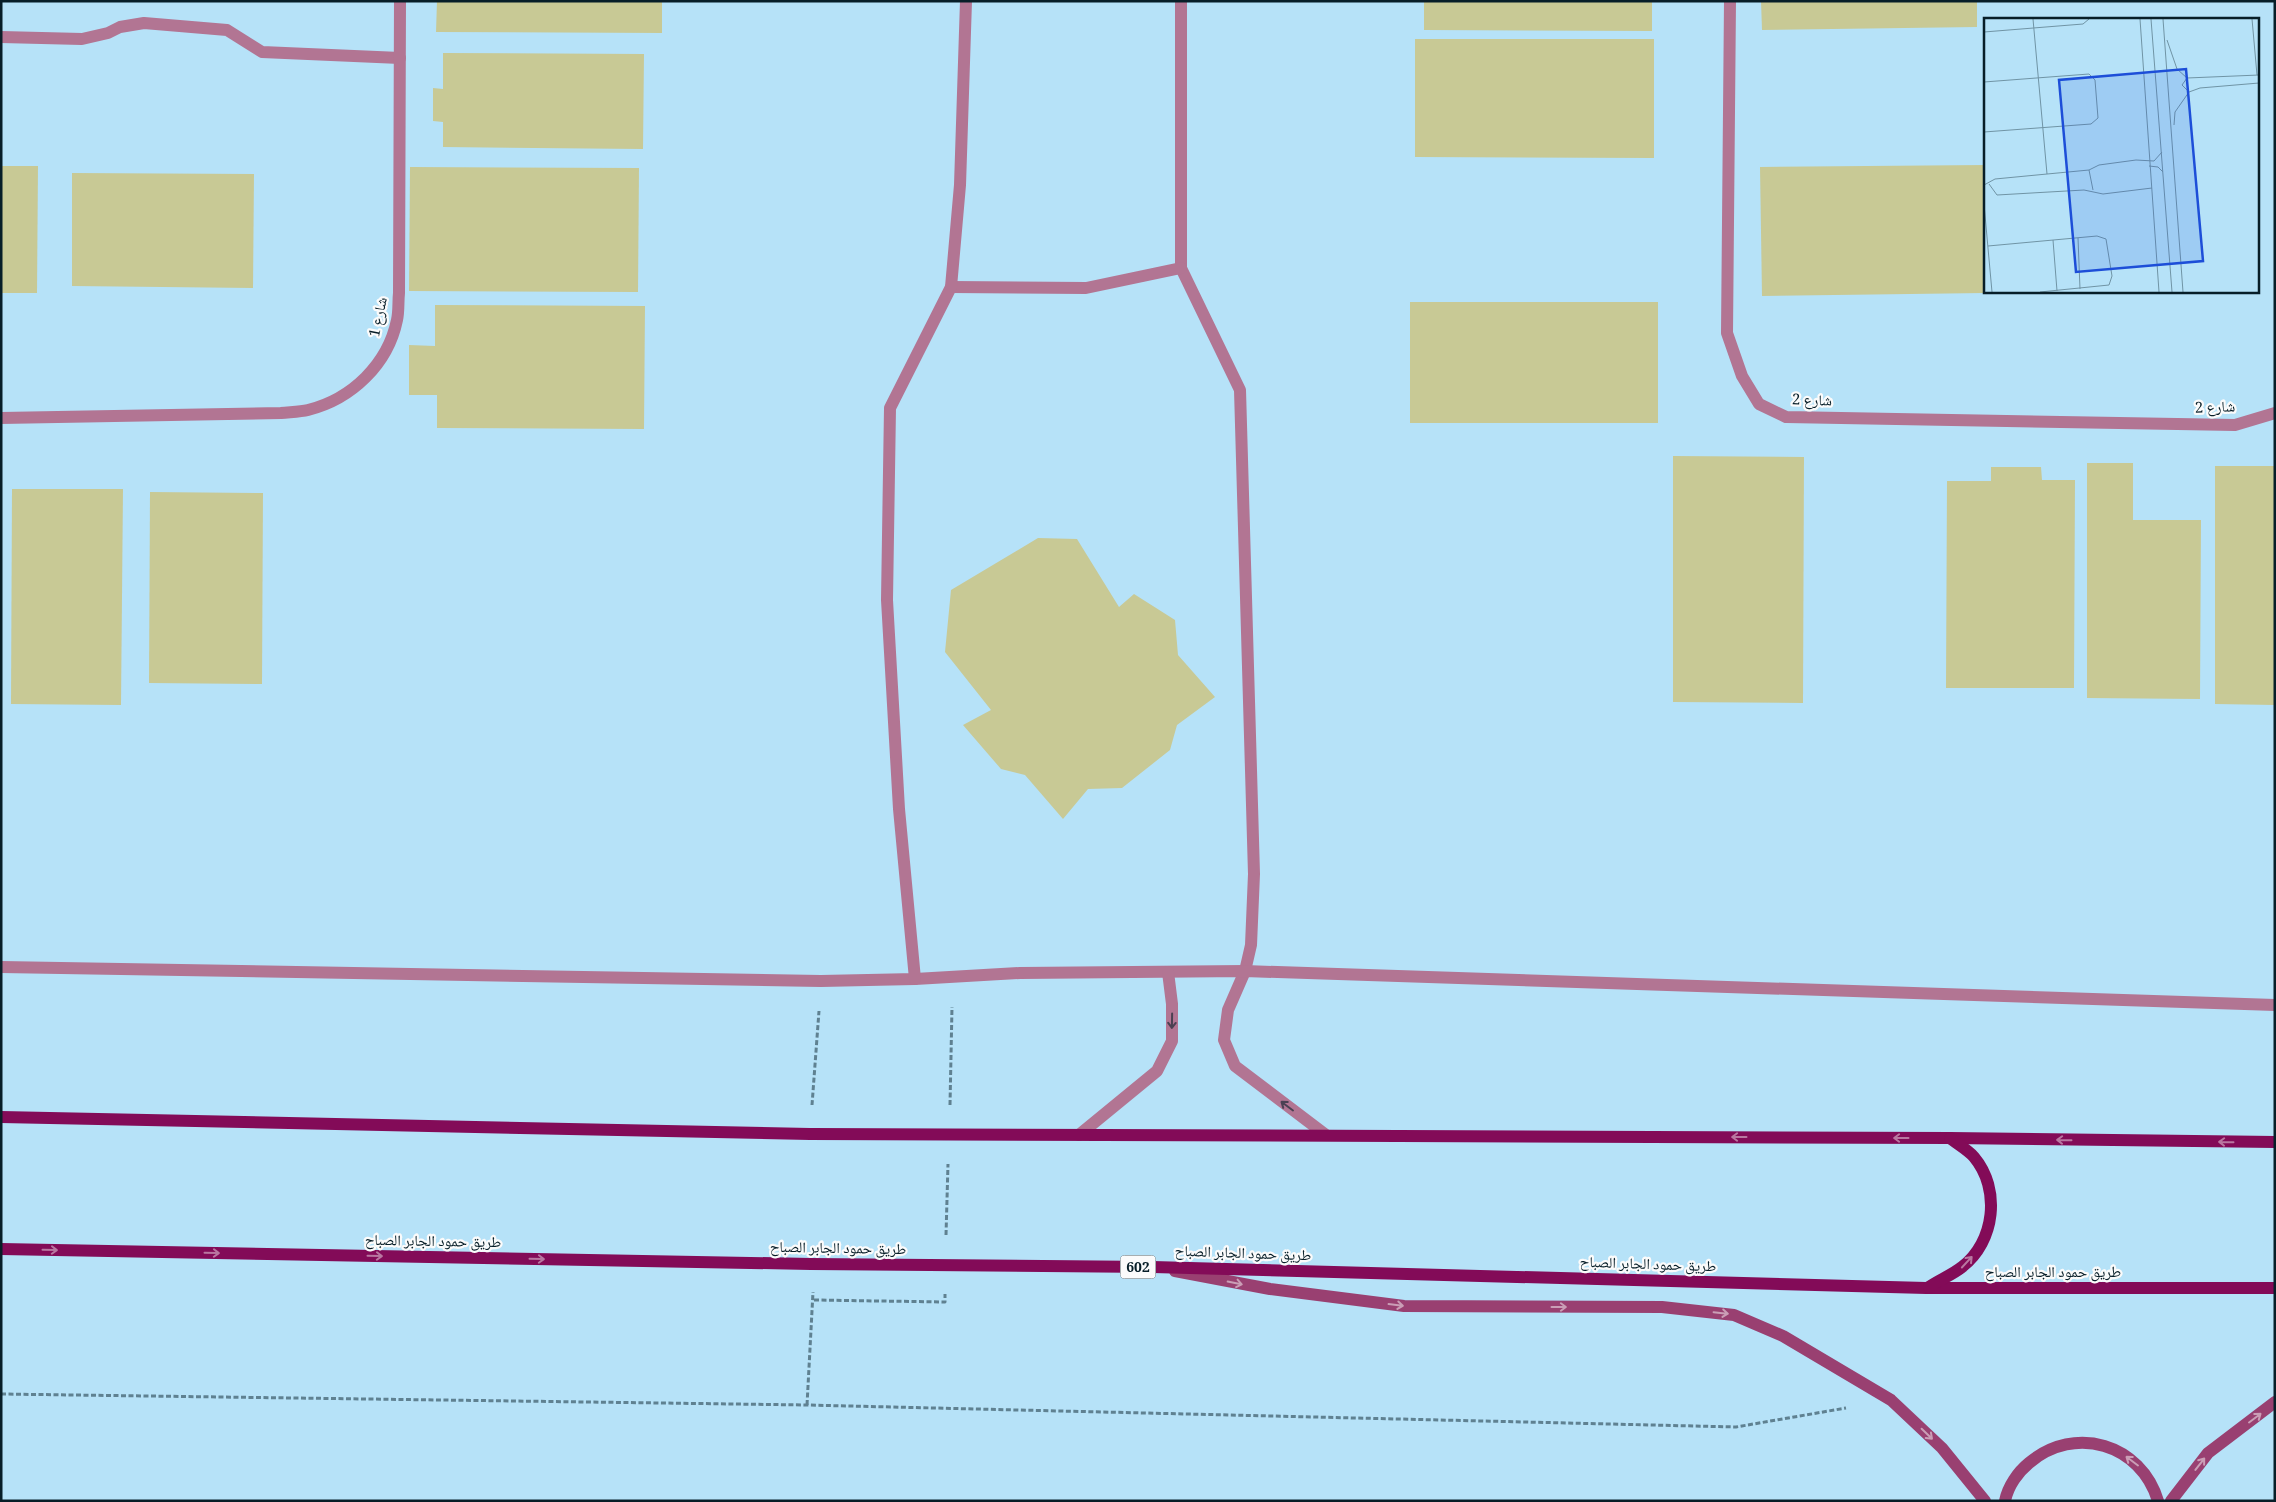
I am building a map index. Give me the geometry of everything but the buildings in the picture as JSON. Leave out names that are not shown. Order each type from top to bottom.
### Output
[{"type":"main road","points":[[1,1117],[810,1134],[1950,1138],[2275,1142]]},
{"type":"main road","points":[[1926,1288],[1963,1267],[1983,1244],[1992,1215],[1989,1184],[1974,1157],[1950,1138]]},
{"type":"main road","name":"طريق حمود الجابر الصباح","points":[[1,1249],[811,1264],[1153,1267],[1926,1288],[2275,1288]]},
{"type":"street","name":"شارع 1","points":[[1,418],[281,413],[308,410],[333,401],[356,387],[375,368],[389,345],[397,320],[399,293],[400,1]]},
{"type":"street","points":[[914,979],[899,809],[887,600],[890,408],[950,287],[960,185],[966,1]]},
{"type":"street","points":[[1181,1],[1181,268],[1240,390],[1254,840],[1251,945],[1245,971],[1228,1010],[1224,1040],[1235,1066],[1326,1136]]},
{"type":"street","name":"شارع 2","points":[[1730,1],[1727,333],[1742,376],[1759,404],[1786,417],[2235,425],[2275,413]]},
{"type":"street","points":[[1,37],[82,39],[108,33],[120,27],[144,23],[227,30],[262,52],[400,58]]},
{"type":"street","points":[[950,287],[1086,288],[1181,268]]},
{"type":"street","points":[[1,967],[811,980],[914,979],[1020,973],[1245,971],[2275,1005]]},
{"type":"street","points":[[1079,1135],[1157,1071],[1172,1041],[1172,1004],[1168,972]]},
{"type":"street","points":[[1153,1267],[1270,1289],[1404,1306],[1662,1307],[1734,1315],[1783,1336],[1891,1400],[1942,1448],[1985,1501]]},
{"type":"street","points":[[2171,1501],[2208,1453],[2275,1402]]},
{"type":"street","points":[[2005,1501],[2006,1493],[2020,1470],[2040,1453],[2065,1443],[2092,1442],[2117,1450],[2139,1466],[2154,1487],[2158,1501]]},
{"type":"path","points":[[810,1134],[819,1006]]},
{"type":"path","points":[[807,1405],[814,1300],[811,1264]]},
{"type":"path","points":[[814,1300],[945,1302]]},
{"type":"path","points":[[1,1394],[807,1405],[1736,1427],[1891,1400]]}]
